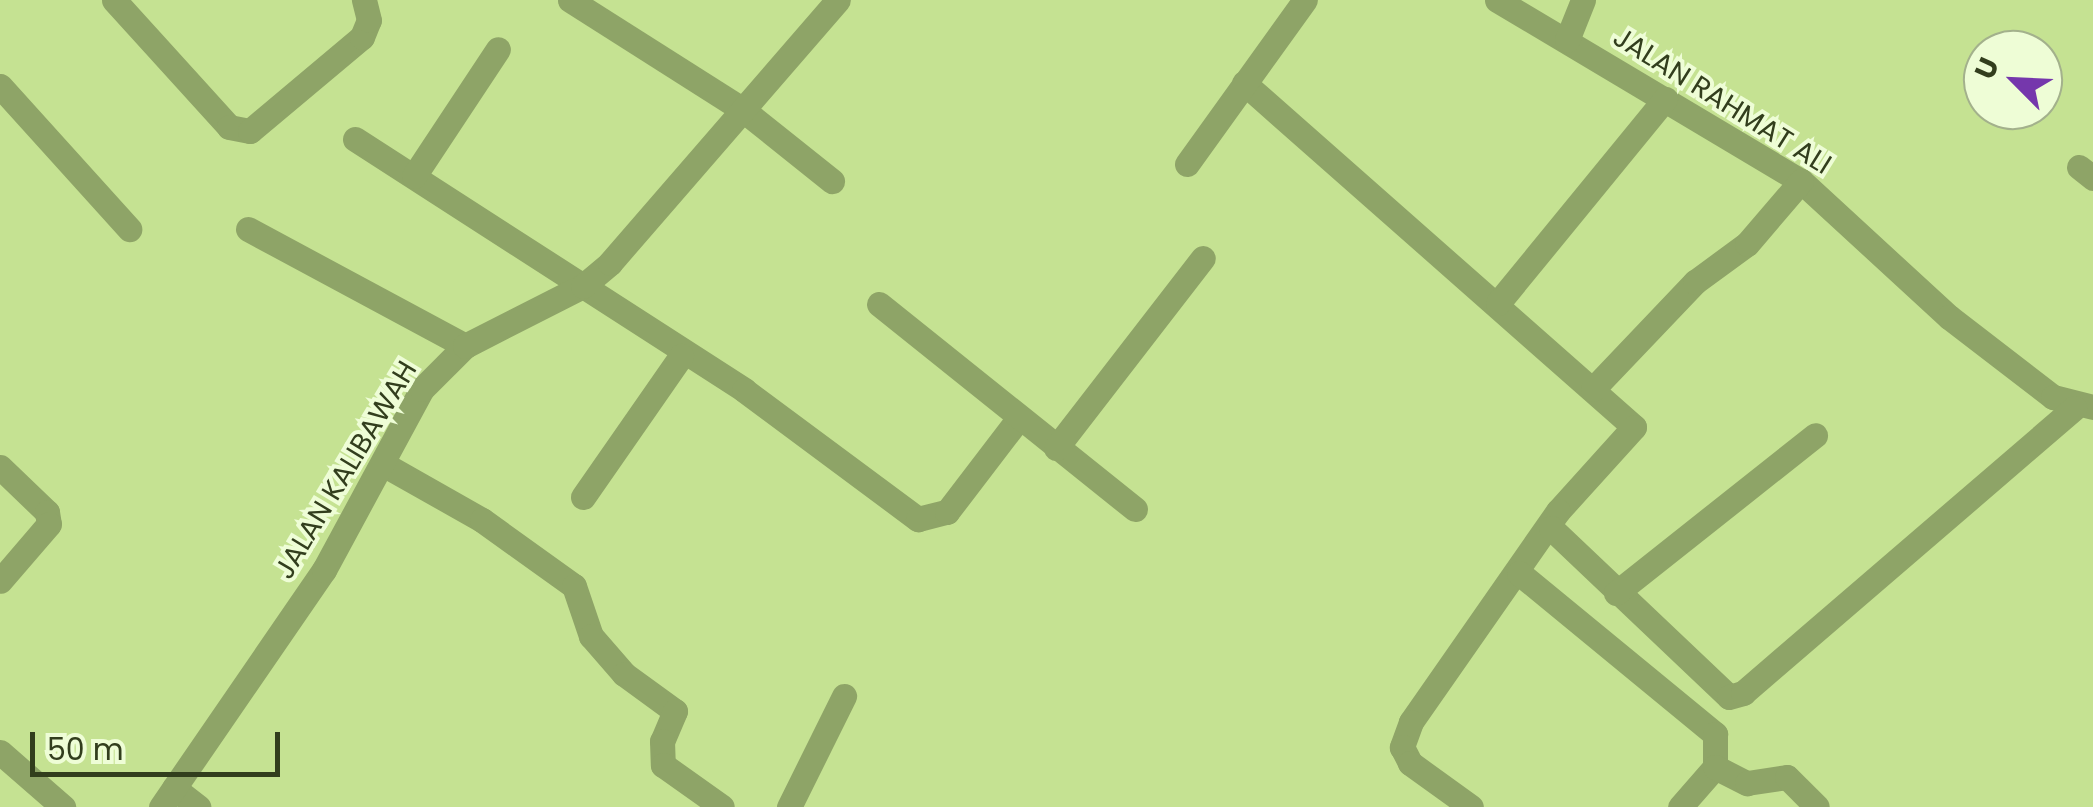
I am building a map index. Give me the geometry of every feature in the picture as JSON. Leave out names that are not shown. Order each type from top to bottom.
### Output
[{"type":"street","points":[[114,0],[229,127],[250,131],[362,37],[369,20],[364,0]]},
{"type":"street","points":[[570,0],[742,110],[832,181]]},
{"type":"street","name":"JALAN KALIBAWAH","points":[[168,797],[324,570],[422,389],[464,346],[584,286],[838,0]]},
{"type":"street","points":[[1187,164],[1305,0]]},
{"type":"street","name":"JALAN RAHMAT ALI","points":[[1497,0],[1800,181],[1937,307],[2084,408]]},
{"type":"street","points":[[1568,40],[1583,0]]},
{"type":"street","points":[[414,176],[498,50]]},
{"type":"street","points":[[1244,84],[1629,418],[1632,434],[1578,488],[1402,747],[1410,763],[1471,807]]},
{"type":"street","points":[[0,86],[129,229]]},
{"type":"street","points":[[1498,304],[1666,100]]},
{"type":"street","points":[[355,139],[584,286],[681,356],[744,390],[918,518],[947,512],[1018,419]]},
{"type":"street","points":[[1593,389],[1695,282],[1747,244],[1800,181]]},
{"type":"street","points":[[248,228],[464,346]]},
{"type":"street","points":[[1056,448],[1202,258]]},
{"type":"street","points":[[879,304],[1135,509]]},
{"type":"street","points":[[583,496],[681,356]]},
{"type":"street","points":[[1551,528],[1714,688],[1742,693],[2084,408]]},
{"type":"street","points":[[1616,593],[1815,435]]},
{"type":"street","points":[[383,464],[562,577],[582,602],[580,620],[590,636],[624,674],[675,711],[662,741],[663,765],[722,807]]},
{"type":"street","points":[[0,467],[47,512],[49,524],[0,581]]},
{"type":"street","points":[[1518,573],[1715,734],[1715,767],[1680,807]]},
{"type":"street","points":[[790,807],[844,696]]},
{"type":"street","points":[[2,758],[63,807]]},
{"type":"street","points":[[1715,767],[1747,783],[1786,777],[1817,807]]},
{"type":"street","points":[[168,797],[198,807]]}]
